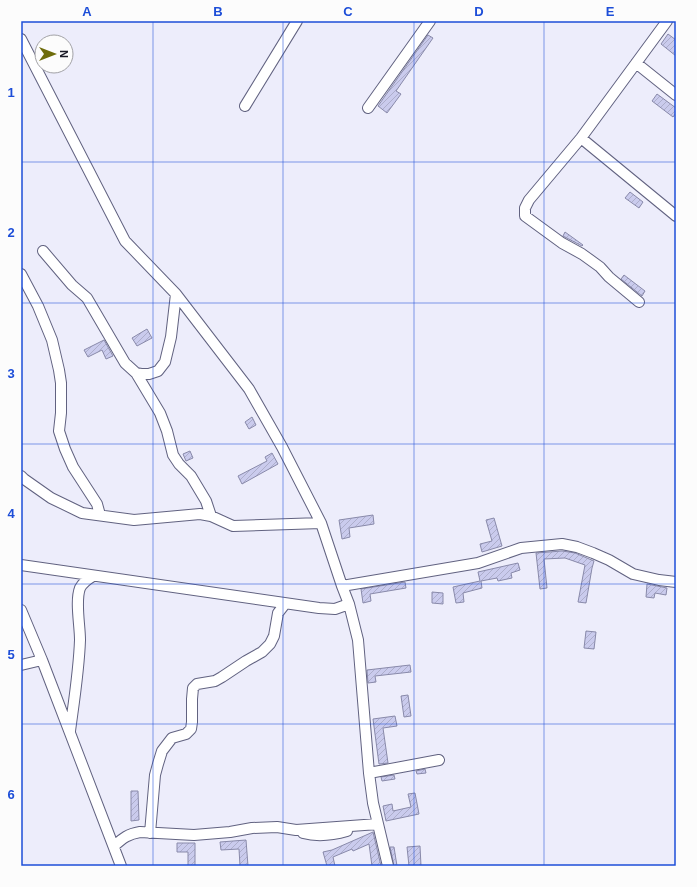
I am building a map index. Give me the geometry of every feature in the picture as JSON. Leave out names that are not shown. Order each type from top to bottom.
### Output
[{"type":"street","points":[[245,106],[298,21]]},
{"type":"street","points":[[368,108],[430,21]]},
{"type":"street","points":[[639,302],[609,277],[600,267],[582,254],[562,243],[525,216],[525,208],[529,200],[581,138],[667,21]]},
{"type":"street","points":[[21,39],[125,241],[176,294],[249,388],[282,447],[321,523],[342,586],[350,604],[358,640],[373,803],[388,866]]},
{"type":"street","points":[[636,63],[676,95]]},
{"type":"street","points":[[581,138],[676,216]]},
{"type":"street","points":[[43,251],[72,284],[87,298],[125,363],[136,373],[160,413],[167,431],[173,455],[198,488],[206,501],[211,516]]},
{"type":"street","points":[[21,274],[38,306],[52,340],[61,383],[61,413],[59,431],[73,467],[97,504],[100,515]]},
{"type":"street","points":[[136,373],[149,374],[158,371],[165,362],[171,337],[176,294]]},
{"type":"street","points":[[21,476],[51,498],[82,513],[134,520],[200,514],[211,516],[233,526],[321,523]]},
{"type":"street","points":[[342,586],[478,563],[521,548],[562,544],[593,553],[609,560],[633,574],[676,582]]},
{"type":"street","points":[[21,565],[285,604],[335,609],[350,604]]},
{"type":"street","points":[[70,733],[79,656],[80,639],[78,598],[80,589],[84,582],[94,576]]},
{"type":"street","points":[[150,833],[155,775],[158,764],[162,751],[172,738],[186,734],[190,730],[192,722],[193,688],[197,684],[214,681],[222,677],[262,652],[270,644],[274,636],[278,613],[285,604]]},
{"type":"street","points":[[21,610],[42,660],[121,866]]},
{"type":"street","points":[[21,665],[42,660]]},
{"type":"street","points":[[369,772],[439,760]]},
{"type":"street","points":[[114,846],[123,837],[140,832],[194,835],[230,832],[252,828],[277,827],[296,830],[378,824]]},
{"type":"building","points":[[668,34],[676,40],[676,56],[661,44]]},
{"type":"building","points":[[428,35],[433,38],[396,91],[401,94],[387,113],[378,106]]},
{"type":"building","points":[[657,94],[676,108],[676,113],[673,117],[652,101]]},
{"type":"building","points":[[630,192],[643,202],[639,208],[625,198]]},
{"type":"building","points":[[565,232],[583,245],[582,246],[563,236]]},
{"type":"building","points":[[624,275],[645,291],[642,296],[621,279]]},
{"type":"building","points":[[147,329],[152,338],[137,346],[132,338]]},
{"type":"building","points":[[104,340],[113,356],[106,359],[102,350],[88,357],[84,350]]},
{"type":"building","points":[[252,417],[256,425],[249,429],[245,422]]},
{"type":"building","points":[[190,451],[193,458],[186,461],[183,454]]},
{"type":"building","points":[[272,453],[278,464],[242,484],[238,476],[267,461],[265,457]]},
{"type":"building","points":[[373,515],[374,524],[349,528],[350,537],[342,539],[339,520]]},
{"type":"building","points":[[494,518],[502,546],[482,552],[480,544],[492,541],[486,520]]},
{"type":"building","points":[[562,551],[575,553],[594,561],[586,603],[578,602],[585,565],[565,558],[544,559],[547,588],[540,589],[536,553]]},
{"type":"building","points":[[518,563],[520,570],[511,573],[512,578],[498,581],[497,578],[481,581],[482,588],[463,593],[464,602],[456,603],[453,587],[480,581],[478,572]]},
{"type":"building","points":[[405,582],[406,588],[370,594],[371,601],[363,603],[361,589]]},
{"type":"building","points":[[647,584],[667,588],[666,595],[655,593],[654,598],[646,597]]},
{"type":"building","points":[[432,592],[443,593],[443,604],[432,603]]},
{"type":"building","points":[[586,631],[596,632],[594,649],[584,648]]},
{"type":"building","points":[[410,665],[411,672],[375,676],[376,682],[368,683],[367,670]]},
{"type":"building","points":[[408,695],[411,716],[404,717],[401,696]]},
{"type":"building","points":[[395,716],[397,726],[383,728],[388,763],[379,764],[373,719]]},
{"type":"building","points":[[425,769],[426,773],[417,774],[416,771]]},
{"type":"building","points":[[394,775],[395,779],[382,781],[381,777]]},
{"type":"building","points":[[131,791],[138,791],[139,820],[131,821]]},
{"type":"building","points":[[415,793],[419,814],[386,821],[383,806],[392,804],[393,811],[411,807],[408,794]]},
{"type":"building","points":[[373,832],[381,866],[372,866],[369,844],[333,857],[335,866],[327,866],[323,852],[332,850]]},
{"type":"building","points":[[246,840],[248,866],[240,866],[239,849],[221,850],[220,842]]},
{"type":"building","points":[[177,843],[195,843],[195,866],[188,866],[188,852],[177,852]]},
{"type":"building","points":[[420,846],[421,866],[409,866],[407,847]]},
{"type":"building","points":[[390,847],[394,847],[397,866],[394,866]]}]
